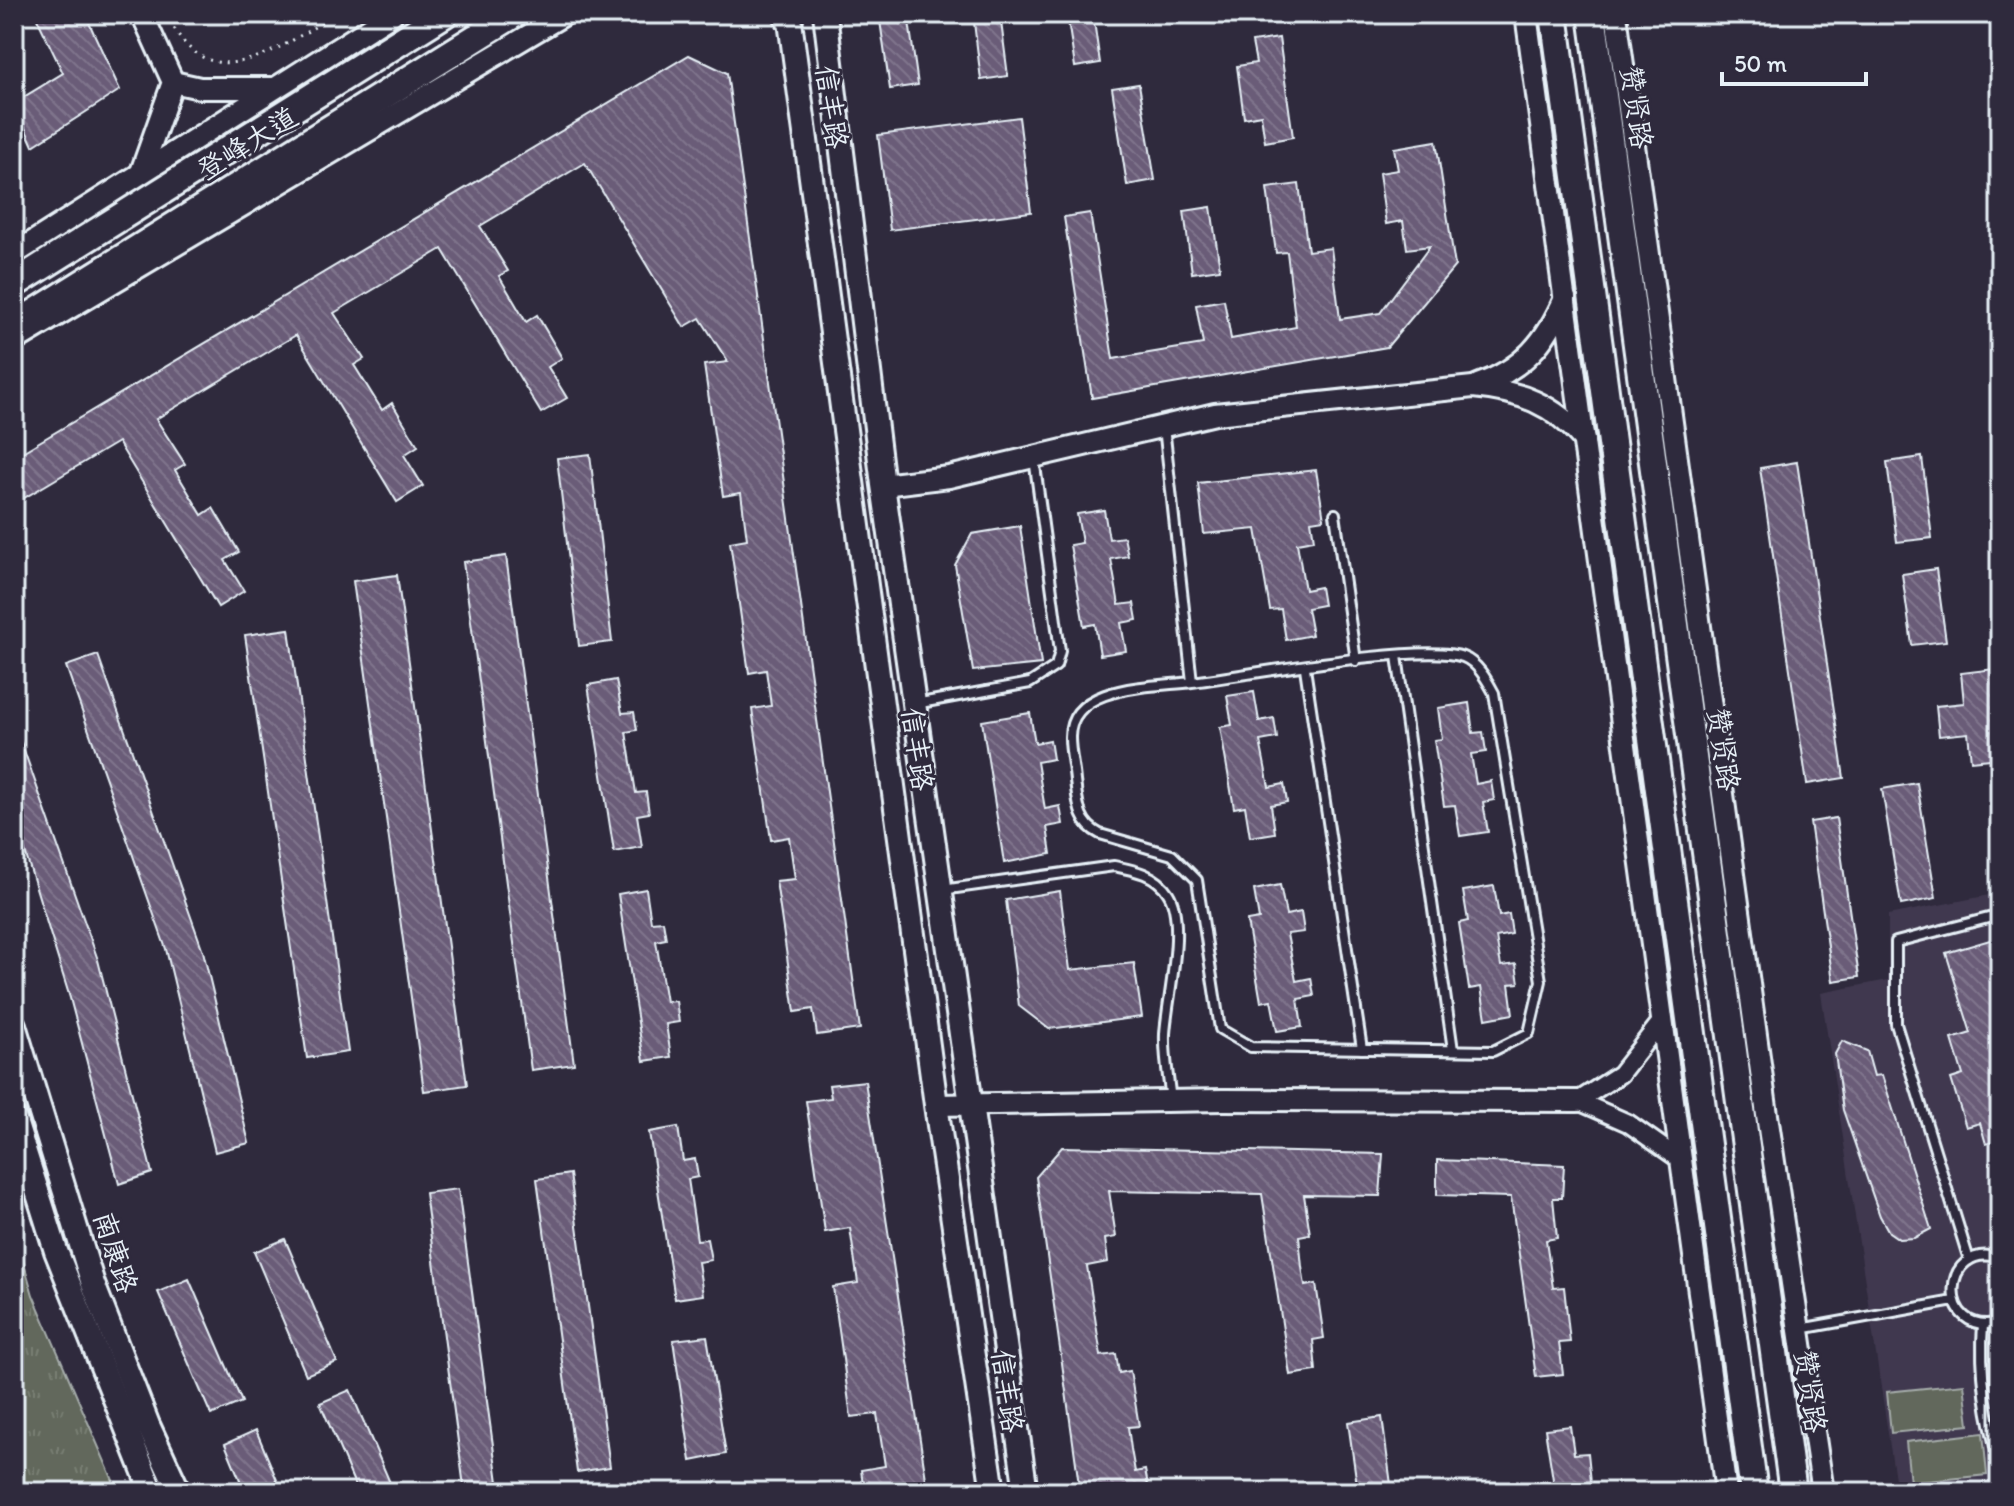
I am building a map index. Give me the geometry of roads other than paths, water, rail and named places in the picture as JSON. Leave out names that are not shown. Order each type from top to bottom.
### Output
[{"type":"main road","name":"登峰大道","points":[[14,284],[444,14]]},
{"type":"main road","name":"登峰大道","points":[[14,326],[514,14]]},
{"type":"main road","name":"信丰路","points":[[825,14],[883,485],[1026,1492]]},
{"type":"main road","points":[[1554,14],[1754,1492]]},
{"type":"main road","name":"赞贤路","points":[[1592,14],[1793,1492]]},
{"type":"main road","name":"信丰路","points":[[788,15],[936,1105],[993,1492]]},
{"type":"main road","name":"南康路","points":[[14,1025],[93,1284],[148,1425],[179,1492]]},
{"type":"main road","name":"南康路","points":[[14,1118],[56,1251],[152,1492]]},
{"type":"street","points":[[141,172],[173,82],[142,14]]},
{"type":"street","points":[[14,254],[392,14]]},
{"type":"street","points":[[14,341],[565,14]]},
{"type":"street","points":[[1526,14],[1726,1492]]},
{"type":"street","points":[[1616,14],[1823,1492]]},
{"type":"street","points":[[173,82],[200,88],[272,88]]},
{"type":"street","points":[[1473,387],[1506,375],[1524,360],[1548,331],[1565,298]]},
{"type":"street","points":[[883,485],[949,477],[1215,414],[1473,387],[1513,392],[1543,404],[1584,440]]},
{"type":"street","points":[[1578,1101],[1620,1074],[1663,1019]]},
{"type":"street","points":[[936,1105],[1578,1101],[1628,1123],[1682,1161]]},
{"type":"lane","points":[[1164,426],[1192,682]]},
{"type":"lane","points":[[914,704],[1030,683],[1056,666],[1060,651],[1033,457]]},
{"type":"lane","points":[[1335,514],[1356,661]]},
{"type":"lane","points":[[1450,654],[1465,657],[1485,676],[1494,693],[1541,981],[1529,1033],[1493,1051],[1251,1047],[1220,1029],[1197,880],[1172,855],[1100,834],[1090,829],[1080,815],[1069,736],[1074,716],[1098,695],[1305,668],[1397,656],[1450,654]]},
{"type":"lane","points":[[1397,656],[1453,1050]]},
{"type":"lane","points":[[1305,668],[1362,1049]]},
{"type":"lane","points":[[941,890],[1114,866],[1135,870],[1154,879],[1169,894],[1175,925],[1165,1035],[1171,1102]]},
{"type":"lane","points":[[1969,1260],[1896,1024],[1896,942],[2000,915]]},
{"type":"lane","points":[[2000,1258],[1980,1256],[1969,1260],[1954,1278],[1954,1301],[1967,1319],[1983,1324],[2000,1322]]},
{"type":"lane","points":[[1799,1330],[1954,1301]]},
{"type":"lane","points":[[1983,1324],[1982,1372],[2000,1466]]}]
